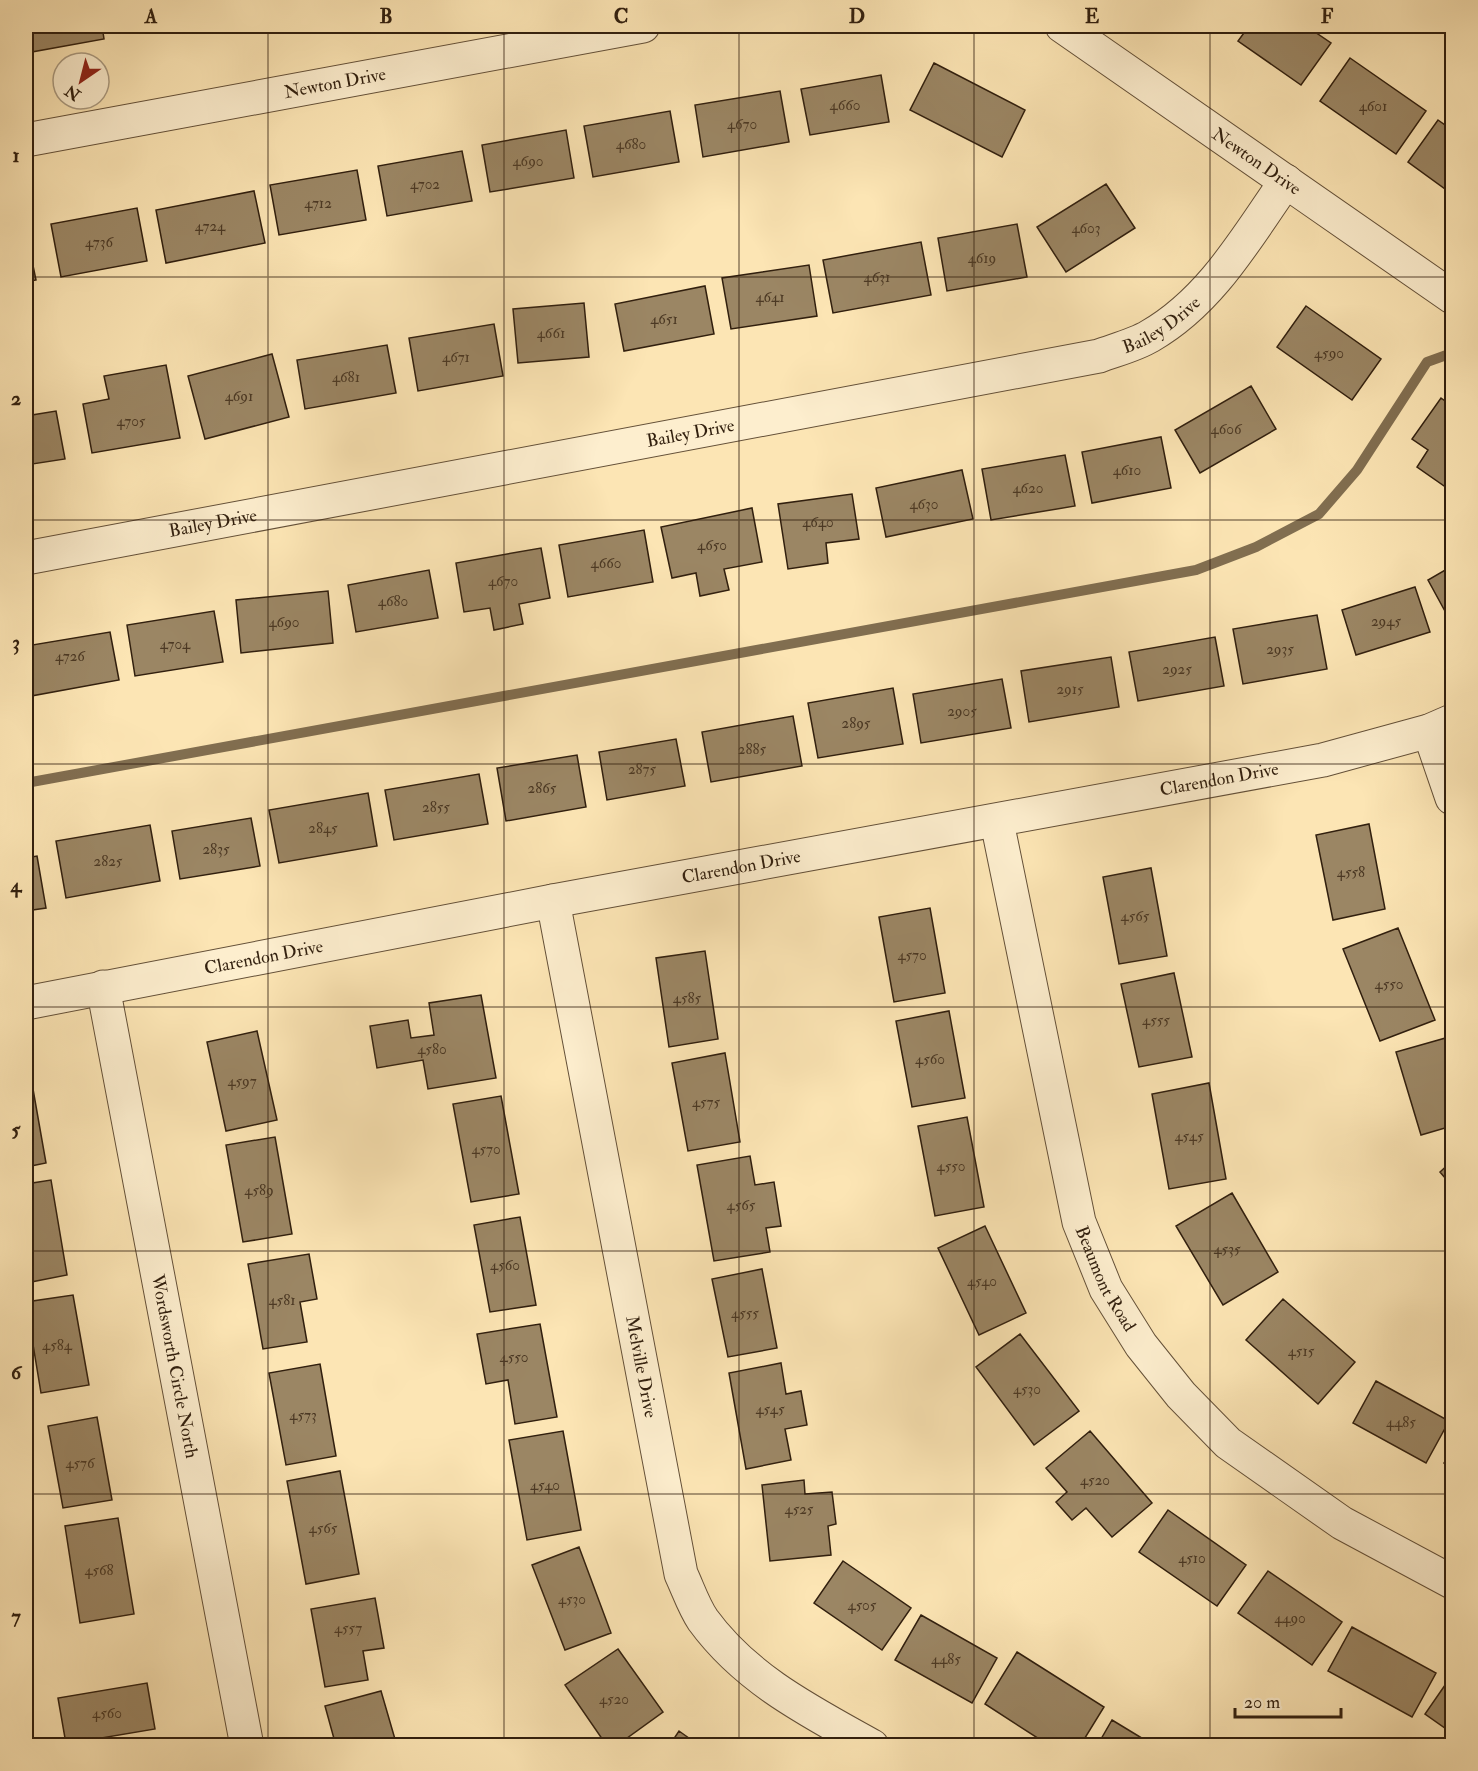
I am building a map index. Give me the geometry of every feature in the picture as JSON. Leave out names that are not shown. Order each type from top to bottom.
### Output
[{"type":"street","name":"Newton Drive","points":[[26,140],[643,26]]},
{"type":"street","name":"Newton Drive","points":[[1062,26],[1452,297]]},
{"type":"street","name":"Bailey Drive","points":[[26,558],[1099,356],[1149,337],[1180,316],[1214,283],[1286,182]]},
{"type":"street","points":[[1441,726],[1452,798]]},
{"type":"street","name":"Clarendon Drive","points":[[26,1002],[1323,760],[1441,726]]},
{"type":"street","name":"Beaumont Road","points":[[997,822],[1079,1222],[1106,1289],[1141,1346],[1181,1395],[1228,1443],[1342,1523],[1452,1582]]},
{"type":"street","name":"Melville Drive","points":[[553,902],[681,1574],[702,1619],[732,1654],[764,1683],[872,1746]]},
{"type":"street","name":"Wordsworth Circle North","points":[[103,987],[247,1746]]},
{"type":"building","points":[[26,26],[102,26],[104,39],[26,53]]},
{"type":"building","points":[[121,26],[145,26],[122,30]]},
{"type":"building","points":[[1249,26],[1306,26],[1331,43],[1301,85],[1238,41]]},
{"type":"building","points":[[1350,58],[1426,111],[1396,154],[1320,101]]},
{"type":"building","points":[[934,63],[1025,110],[1002,157],[910,110]]},
{"type":"building","points":[[881,75],[889,122],[810,135],[801,89]]},
{"type":"building","points":[[780,91],[789,142],[703,157],[695,105]]},
{"type":"building","points":[[670,111],[679,162],[593,177],[584,126]]},
{"type":"building","points":[[1438,120],[1452,130],[1452,194],[1408,162]]},
{"type":"building","points":[[566,130],[574,178],[490,192],[482,145]]},
{"type":"building","points":[[462,151],[472,201],[387,216],[378,166]]},
{"type":"building","points":[[357,170],[366,220],[279,235],[270,185]]},
{"type":"building","points":[[1106,184],[1135,228],[1066,272],[1037,227]]},
{"type":"building","points":[[254,191],[265,243],[166,263],[156,210]]},
{"type":"building","points":[[137,208],[147,261],[61,277],[51,224]]},
{"type":"building","points":[[1017,224],[1027,277],[947,291],[938,238]]},
{"type":"building","points":[[26,232],[36,280],[26,282]]},
{"type":"building","points":[[921,242],[931,295],[833,313],[823,260]]},
{"type":"building","points":[[809,265],[817,316],[731,329],[722,278]]},
{"type":"building","points":[[705,286],[714,334],[624,351],[615,304]]},
{"type":"building","points":[[584,303],[589,357],[518,363],[513,309]]},
{"type":"building","points":[[1306,306],[1381,359],[1352,400],[1277,347]]},
{"type":"building","points":[[494,324],[503,376],[418,391],[409,338]]},
{"type":"building","points":[[387,345],[396,393],[305,409],[297,360]]},
{"type":"building","points":[[272,354],[289,417],[205,439],[188,376]]},
{"type":"building","points":[[166,365],[180,438],[92,453],[83,404],[109,399],[104,376]]},
{"type":"building","points":[[1251,386],[1276,429],[1200,473],[1175,430]]},
{"type":"building","points":[[1441,398],[1452,406],[1452,481],[1447,488],[1417,467],[1428,450],[1412,439]]},
{"type":"building","points":[[56,411],[65,459],[26,465],[26,416]]},
{"type":"building","points":[[1161,437],[1171,488],[1092,503],[1082,452]]},
{"type":"building","points":[[1065,455],[1075,506],[991,520],[982,469]]},
{"type":"building","points":[[962,470],[973,519],[886,537],[876,488]]},
{"type":"building","points":[[852,494],[859,539],[826,543],[828,563],[788,569],[778,504]]},
{"type":"building","points":[[752,508],[762,562],[724,569],[729,590],[700,596],[696,573],[672,578],[661,527]]},
{"type":"building","points":[[644,530],[653,582],[568,597],[559,545]]},
{"type":"building","points":[[541,548],[550,598],[519,604],[523,624],[494,630],[490,608],[464,612],[456,563]]},
{"type":"building","points":[[1452,566],[1452,624],[1428,580]]},
{"type":"building","points":[[429,570],[438,618],[356,632],[348,585]]},
{"type":"building","points":[[1415,587],[1430,632],[1356,655],[1342,610]]},
{"type":"building","points":[[328,591],[333,643],[241,653],[236,600]]},
{"type":"building","points":[[214,611],[223,662],[135,676],[127,625]]},
{"type":"building","points":[[1317,615],[1327,669],[1243,684],[1233,629]]},
{"type":"building","points":[[110,632],[119,680],[31,696],[26,646]]},
{"type":"building","points":[[1215,637],[1224,686],[1138,701],[1129,652]]},
{"type":"building","points":[[1111,657],[1119,707],[1029,722],[1021,671]]},
{"type":"building","points":[[1002,679],[1011,728],[921,743],[913,694]]},
{"type":"building","points":[[893,688],[903,744],[818,758],[808,703]]},
{"type":"building","points":[[793,716],[802,766],[711,782],[702,732]]},
{"type":"building","points":[[676,739],[685,786],[607,800],[599,752]]},
{"type":"building","points":[[577,755],[586,807],[506,821],[497,768]]},
{"type":"building","points":[[479,774],[488,824],[394,840],[385,790]]},
{"type":"building","points":[[368,793],[377,846],[279,863],[269,810]]},
{"type":"building","points":[[251,818],[260,866],[180,879],[172,831]]},
{"type":"building","points":[[1369,824],[1385,909],[1333,920],[1316,835]]},
{"type":"building","points":[[150,825],[160,881],[66,898],[56,841]]},
{"type":"building","points":[[37,856],[46,908],[26,911],[26,858]]},
{"type":"building","points":[[1151,868],[1167,956],[1119,964],[1103,877]]},
{"type":"building","points":[[930,908],[945,993],[894,1002],[879,917]]},
{"type":"building","points":[[1398,928],[1435,1020],[1380,1041],[1343,949]]},
{"type":"building","points":[[705,951],[718,1039],[669,1047],[656,958]]},
{"type":"building","points":[[1174,973],[1192,1057],[1139,1067],[1121,984]]},
{"type":"building","points":[[481,995],[496,1078],[428,1089],[423,1060],[377,1068],[370,1026],[408,1020],[411,1038],[434,1035],[429,1003]]},
{"type":"building","points":[[949,1011],[965,1098],[912,1107],[896,1021]]},
{"type":"building","points":[[257,1031],[277,1120],[226,1131],[207,1042]]},
{"type":"building","points":[[1449,1037],[1452,1048],[1452,1126],[1421,1135],[1396,1052]]},
{"type":"building","points":[[725,1053],[740,1142],[688,1151],[672,1063]]},
{"type":"building","points":[[30,1072],[46,1163],[26,1167],[26,1073]]},
{"type":"building","points":[[1209,1083],[1226,1179],[1169,1189],[1152,1094]]},
{"type":"building","points":[[501,1096],[519,1194],[471,1202],[453,1104]]},
{"type":"building","points":[[967,1117],[984,1207],[935,1216],[918,1126]]},
{"type":"building","points":[[275,1137],[292,1234],[243,1242],[226,1145]]},
{"type":"building","points":[[750,1156],[755,1185],[774,1182],[781,1226],[766,1228],[770,1252],[714,1261],[697,1165]]},
{"type":"building","points":[[1452,1161],[1452,1186],[1440,1172]]},
{"type":"building","points":[[51,1180],[67,1275],[26,1283],[26,1184]]},
{"type":"building","points":[[1232,1193],[1278,1272],[1223,1305],[1176,1226]]},
{"type":"building","points":[[520,1217],[536,1305],[490,1312],[474,1225]]},
{"type":"building","points":[[985,1226],[1026,1313],[979,1335],[938,1248]]},
{"type":"building","points":[[309,1254],[317,1299],[300,1302],[307,1342],[263,1349],[248,1264]]},
{"type":"building","points":[[762,1269],[777,1348],[728,1357],[712,1279]]},
{"type":"building","points":[[73,1295],[89,1385],[41,1393],[26,1302]]},
{"type":"building","points":[[1283,1299],[1355,1362],[1318,1404],[1246,1340]]},
{"type":"building","points":[[540,1324],[557,1417],[515,1424],[508,1380],[486,1384],[477,1334]]},
{"type":"building","points":[[1020,1334],[1079,1411],[1034,1445],[976,1367]]},
{"type":"building","points":[[781,1363],[786,1394],[801,1391],[807,1425],[785,1429],[791,1460],[746,1469],[729,1373]]},
{"type":"building","points":[[320,1364],[336,1456],[286,1465],[269,1373]]},
{"type":"building","points":[[1376,1381],[1449,1421],[1426,1463],[1353,1423]]},
{"type":"building","points":[[97,1417],[112,1500],[63,1508],[48,1426]]},
{"type":"building","points":[[563,1431],[581,1530],[527,1540],[509,1440]]},
{"type":"building","points":[[1090,1431],[1152,1503],[1112,1537],[1086,1508],[1072,1520],[1056,1502],[1067,1492],[1046,1468]]},
{"type":"building","points":[[1452,1450],[1452,1469],[1444,1463]]},
{"type":"building","points":[[340,1471],[359,1574],[306,1584],[287,1481]]},
{"type":"building","points":[[804,1480],[805,1494],[832,1492],[836,1524],[828,1526],[831,1555],[770,1561],[762,1485]]},
{"type":"building","points":[[1168,1510],[1246,1565],[1217,1606],[1139,1552]]},
{"type":"building","points":[[118,1518],[134,1614],[80,1623],[65,1526]]},
{"type":"building","points":[[579,1547],[611,1633],[565,1650],[532,1565]]},
{"type":"building","points":[[843,1561],[911,1608],[882,1650],[814,1603]]},
{"type":"building","points":[[1268,1571],[1342,1622],[1312,1665],[1238,1613]]},
{"type":"building","points":[[375,1598],[384,1648],[363,1651],[368,1680],[325,1687],[311,1609]]},
{"type":"building","points":[[921,1615],[997,1658],[972,1703],[895,1660]]},
{"type":"building","points":[[1352,1627],[1436,1673],[1412,1717],[1328,1671]]},
{"type":"building","points":[[618,1649],[663,1712],[616,1746],[607,1746],[565,1685]]},
{"type":"building","points":[[1017,1652],[1104,1707],[1080,1746],[1050,1746],[985,1704]]},
{"type":"building","points":[[1452,1675],[1452,1733],[1425,1714]]},
{"type":"building","points":[[147,1683],[155,1729],[66,1744],[58,1698]]},
{"type":"building","points":[[381,1691],[397,1746],[336,1746],[325,1706]]},
{"type":"building","points":[[1112,1720],[1155,1746],[1097,1746]]},
{"type":"building","points":[[679,1731],[700,1746],[669,1746]]},
{"type":"building","points":[[26,1735],[37,1746],[26,1746]]},
{"type":"waterway","points":[[26,783],[1196,570],[1256,547],[1319,514],[1357,470],[1427,362],[1452,353]]}]
